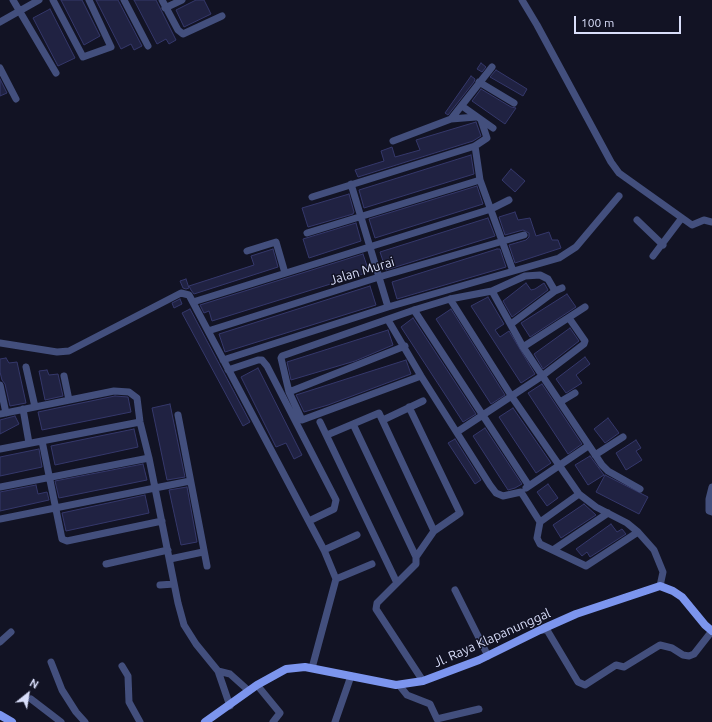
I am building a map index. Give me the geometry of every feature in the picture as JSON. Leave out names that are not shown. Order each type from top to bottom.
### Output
[{"type":"street","points":[[13,0],[56,73]]},
{"type":"street","points":[[0,22],[38,0]]},
{"type":"street","points":[[53,0],[83,57],[111,47],[89,0]]},
{"type":"street","points":[[124,0],[148,46]]},
{"type":"street","points":[[162,0],[178,30],[183,34],[222,16]]},
{"type":"street","points":[[166,8],[182,0]]},
{"type":"street","points":[[522,0],[611,162],[619,173],[681,219],[692,225],[704,220],[712,222]]},
{"type":"street","points":[[452,119],[492,67]]},
{"type":"street","points":[[0,68],[16,99]]},
{"type":"street","points":[[479,82],[514,103]]},
{"type":"street","points":[[462,106],[493,128]]},
{"type":"street","points":[[393,141],[452,119],[478,118]]},
{"type":"street","points":[[312,198],[351,184],[475,146],[487,138],[478,118]]},
{"type":"street","points":[[475,146],[480,180],[513,272]]},
{"type":"street","points":[[307,233],[362,218],[480,180]]},
{"type":"street","points":[[351,184],[371,246],[388,307]]},
{"type":"street","points":[[222,360],[388,307],[549,262],[567,254],[576,247],[619,196]]},
{"type":"street","points":[[193,302],[491,209],[509,200]]},
{"type":"street","points":[[653,256],[681,219]]},
{"type":"street","points":[[637,220],[662,245]]},
{"type":"street","name":"Jalan Murai","points":[[208,331],[524,235]]},
{"type":"street","points":[[247,252],[276,242],[285,273]]},
{"type":"street","points":[[421,376],[302,420],[289,392],[281,358],[282,356],[414,310],[450,299],[492,291],[525,276],[536,275],[548,279],[559,289],[511,324]]},
{"type":"street","points":[[492,291],[511,324],[522,348],[560,402],[588,446],[608,471],[640,489]]},
{"type":"street","points":[[0,343],[57,352],[69,351],[76,349],[113,327],[181,292],[189,296],[309,521],[324,550],[336,579],[332,601],[312,668]]},
{"type":"street","points":[[450,299],[512,397],[558,465],[580,494],[608,514],[627,524],[638,532],[654,550],[663,572],[660,586],[673,591],[682,597],[712,631],[694,654],[689,656],[683,655],[672,648],[660,645],[624,667],[616,665],[585,685],[578,682],[547,630],[540,630]]},
{"type":"street","points":[[522,348],[585,306]]},
{"type":"street","points":[[414,310],[529,486]]},
{"type":"street","points":[[457,432],[512,397],[584,344],[585,341],[569,318]]},
{"type":"street","points":[[388,320],[405,346],[421,376],[496,493],[503,496],[521,492],[558,465],[588,446]]},
{"type":"street","points":[[289,392],[405,346]]},
{"type":"street","points":[[228,370],[258,360],[262,360],[267,366],[336,500],[334,508],[309,521]]},
{"type":"street","points":[[26,367],[35,407]]},
{"type":"street","points":[[64,376],[69,400]]},
{"type":"street","points":[[0,385],[3,414],[114,391],[129,392],[134,394],[138,402],[140,422],[156,488],[174,584],[184,625],[196,644],[218,671],[230,706]]},
{"type":"street","points":[[560,402],[575,393]]},
{"type":"street","points":[[383,420],[423,401]]},
{"type":"street","points":[[409,407],[460,513],[434,531],[416,557]]},
{"type":"street","points":[[23,409],[29,443]]},
{"type":"street","points":[[327,435],[379,413],[434,531]]},
{"type":"street","points":[[178,415],[203,552],[207,566]]},
{"type":"street","points":[[0,450],[140,422]]},
{"type":"street","points":[[320,422],[397,582]]},
{"type":"street","points":[[353,424],[416,557],[416,564],[377,604],[376,609],[423,681]]},
{"type":"street","points":[[595,455],[623,437]]},
{"type":"street","points":[[42,441],[62,539],[67,540],[162,521]]},
{"type":"street","points":[[0,487],[49,476],[149,458]]},
{"type":"street","points":[[0,520],[190,481]]},
{"type":"street","points":[[712,487],[708,499],[709,511],[712,512]]},
{"type":"street","points":[[521,492],[540,522],[537,538],[540,544],[586,566],[638,532]]},
{"type":"street","points":[[540,522],[580,494]]},
{"type":"street","points":[[553,550],[608,514]]},
{"type":"street","points":[[324,550],[358,535]]},
{"type":"street","points":[[106,564],[168,550]]},
{"type":"street","points":[[170,559],[203,552]]},
{"type":"street","points":[[336,579],[372,564]]},
{"type":"street","points":[[160,585],[174,584]]},
{"type":"street","name":"Jl. Raya Klapanunggal","points":[[205,722],[230,706],[257,685],[286,669],[298,667],[312,668],[400,685],[423,681],[488,656],[540,630],[597,607],[660,586]]},
{"type":"street","points":[[455,590],[488,656]]},
{"type":"street","points":[[0,642],[11,632]]},
{"type":"street","points":[[51,662],[62,690],[76,712],[85,722]]},
{"type":"street","points":[[122,666],[128,676],[129,702],[140,722]]},
{"type":"street","points":[[218,671],[230,674],[249,691]]},
{"type":"street","points":[[335,722],[351,676]]},
{"type":"street","points":[[257,685],[280,713],[280,716],[273,722]]},
{"type":"street","points":[[400,685],[407,695],[430,704],[437,719],[479,708]]},
{"type":"street","points":[[31,699],[61,722]]},
{"type":"street","points":[[0,715],[12,722]]},
{"type":"building","points":[[61,0],[82,0],[100,36],[84,45]]},
{"type":"building","points":[[96,0],[118,0],[142,46],[134,50],[131,44],[121,49]]},
{"type":"building","points":[[134,0],[156,0],[176,40],[169,44],[166,39],[157,44]]},
{"type":"building","points":[[196,0],[204,0],[211,14],[184,27],[176,10]]},
{"type":"building","points":[[50,9],[75,58],[58,66],[33,18]]},
{"type":"building","points":[[481,63],[486,67],[482,72],[477,69]]},
{"type":"building","points":[[496,70],[527,89],[523,96],[490,77]]},
{"type":"building","points":[[471,76],[475,79],[474,82],[448,115],[445,113]]},
{"type":"building","points":[[0,79],[7,93],[0,96]]},
{"type":"building","points":[[481,89],[511,107],[516,108],[505,124],[472,101]]},
{"type":"building","points":[[476,122],[481,136],[473,141],[358,177],[355,170],[384,161],[381,151],[392,147],[395,157],[420,150],[416,140]]},
{"type":"building","points":[[471,155],[474,174],[364,208],[359,190]]},
{"type":"building","points":[[511,169],[525,181],[515,192],[502,180]]},
{"type":"building","points":[[477,186],[483,204],[375,238],[369,219]]},
{"type":"building","points":[[349,194],[354,212],[353,214],[308,227],[302,208]]},
{"type":"building","points":[[515,212],[518,220],[530,218],[536,236],[549,232],[552,240],[558,240],[561,248],[515,263],[509,245],[526,240],[529,237],[529,233],[523,230],[505,235],[499,217]]},
{"type":"building","points":[[488,218],[495,236],[386,270],[380,252]]},
{"type":"building","points":[[356,223],[361,241],[309,258],[303,239]]},
{"type":"building","points":[[273,249],[278,267],[194,294],[189,286],[254,265],[251,256]]},
{"type":"building","points":[[500,249],[506,267],[397,299],[392,282]]},
{"type":"building","points":[[363,254],[369,272],[212,321],[209,311],[204,313],[200,305]]},
{"type":"building","points":[[186,279],[189,288],[186,289],[183,288],[180,281]]},
{"type":"building","points":[[526,283],[531,290],[544,283],[548,290],[512,317],[503,301]]},
{"type":"building","points":[[370,286],[376,305],[225,352],[219,334]]},
{"type":"building","points":[[567,294],[576,307],[530,337],[521,323]]},
{"type":"building","points":[[488,297],[504,324],[495,330],[500,337],[509,331],[535,374],[521,383],[471,306]]},
{"type":"building","points":[[180,299],[182,304],[174,308],[172,303]]},
{"type":"building","points":[[190,309],[250,422],[243,426],[182,313]]},
{"type":"building","points":[[451,309],[505,395],[491,404],[436,319]]},
{"type":"building","points":[[413,318],[476,414],[463,422],[401,327]]},
{"type":"building","points":[[570,328],[579,341],[543,369],[534,354]]},
{"type":"building","points":[[388,330],[393,345],[355,361],[291,380],[287,362]]},
{"type":"building","points":[[585,357],[590,364],[576,375],[582,383],[566,393],[556,379]]},
{"type":"building","points":[[6,358],[9,363],[17,362],[26,403],[10,406],[5,384],[2,380],[0,372],[0,359]]},
{"type":"building","points":[[406,360],[411,374],[328,405],[304,412],[296,395]]},
{"type":"building","points":[[258,368],[302,455],[294,459],[286,443],[276,447],[241,377]]},
{"type":"building","points":[[47,370],[49,375],[58,374],[63,396],[45,400],[39,371]]},
{"type":"building","points":[[542,384],[582,444],[568,454],[528,393]]},
{"type":"building","points":[[115,396],[128,397],[131,412],[42,430],[38,412]]},
{"type":"building","points":[[170,404],[185,477],[167,480],[152,408]]},
{"type":"building","points":[[513,408],[551,463],[536,473],[499,417]]},
{"type":"building","points":[[15,416],[19,424],[0,434],[0,420]]},
{"type":"building","points":[[608,418],[619,433],[605,443],[594,429]]},
{"type":"building","points":[[485,428],[522,484],[508,490],[473,436]]},
{"type":"building","points":[[134,429],[138,447],[55,465],[51,446]]},
{"type":"building","points":[[455,439],[481,480],[475,484],[448,443]]},
{"type":"building","points":[[636,440],[641,448],[636,451],[642,460],[626,470],[616,453]]},
{"type":"building","points":[[39,449],[42,467],[0,476],[0,457]]},
{"type":"building","points":[[590,456],[604,475],[588,485],[575,465]]},
{"type":"building","points":[[143,464],[147,480],[59,498],[55,481]]},
{"type":"building","points":[[605,475],[648,497],[639,514],[596,492]]},
{"type":"building","points":[[548,484],[558,498],[547,506],[537,492]]},
{"type":"building","points":[[36,485],[38,494],[47,492],[49,500],[0,511],[0,492]]},
{"type":"building","points":[[187,487],[197,542],[181,545],[169,490]]},
{"type":"building","points":[[145,495],[149,513],[66,531],[62,513]]},
{"type":"building","points":[[584,504],[596,515],[561,538],[553,525]]},
{"type":"building","points":[[611,524],[617,532],[622,529],[626,534],[590,557],[587,552],[582,556],[576,549]]}]
